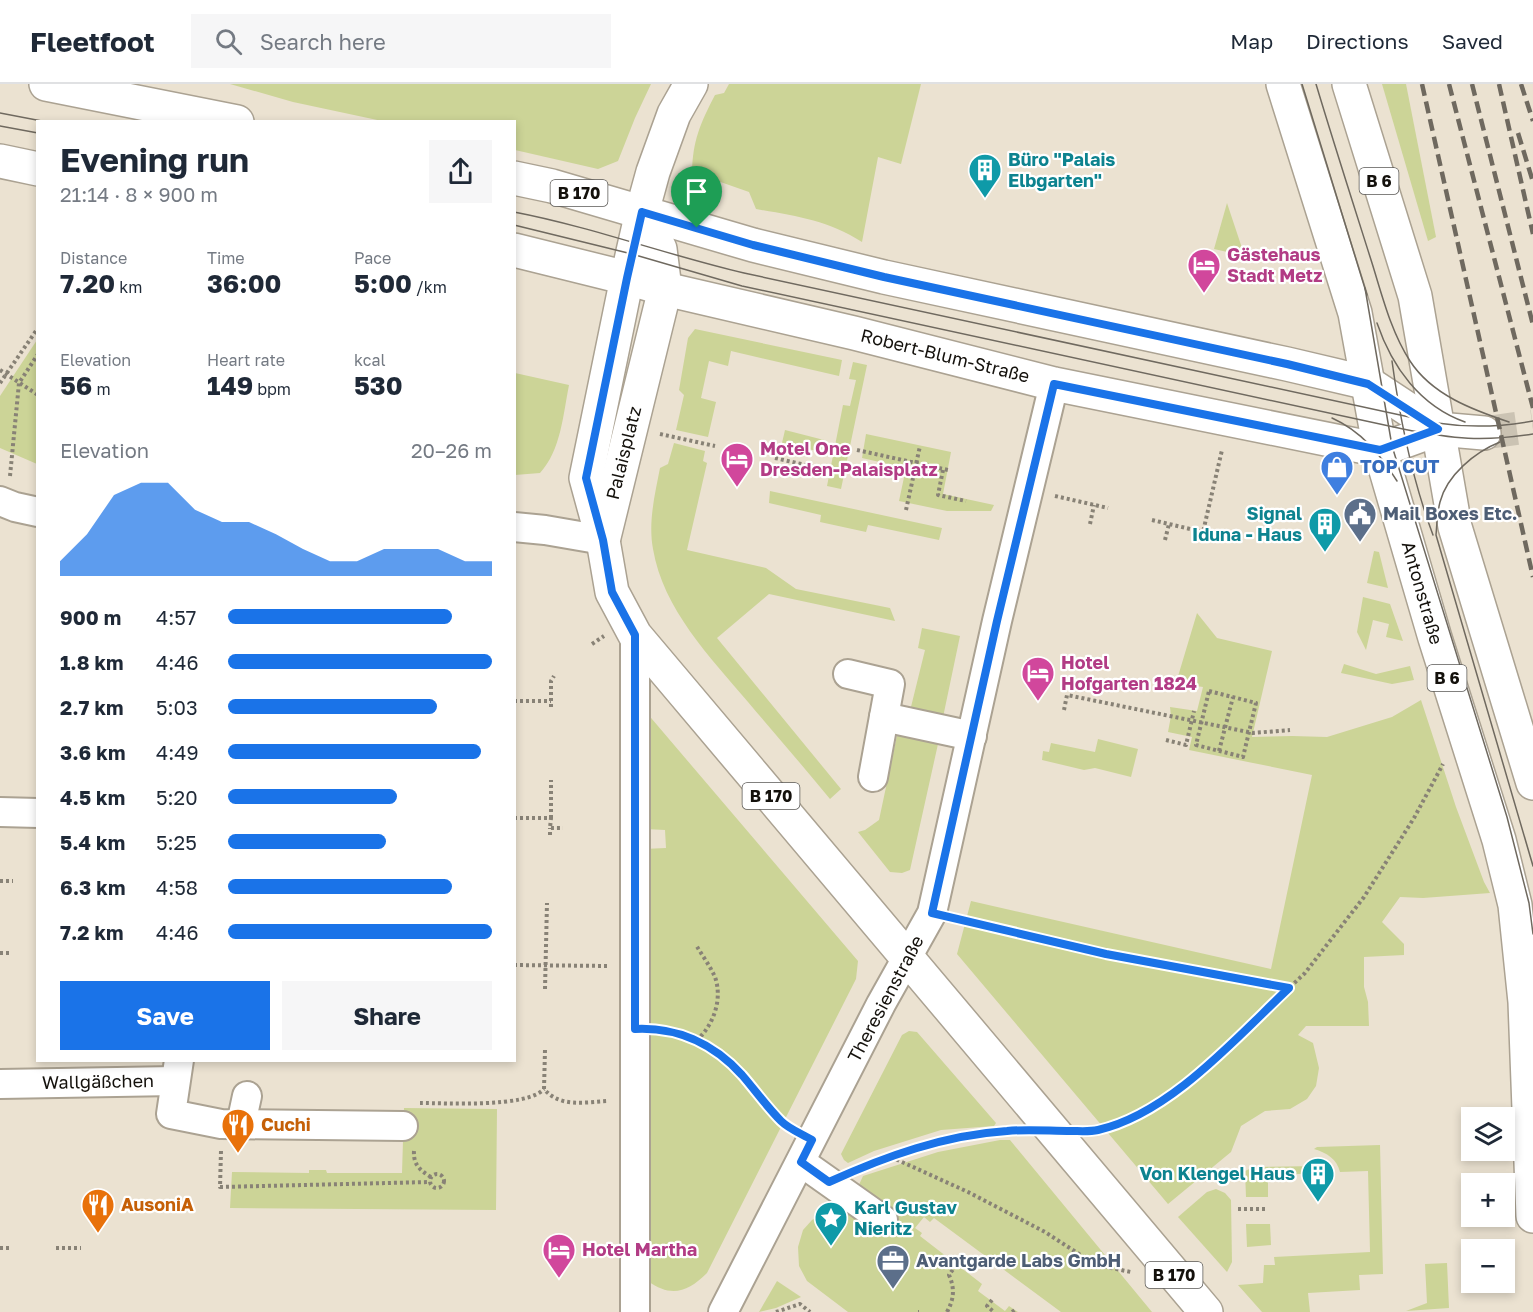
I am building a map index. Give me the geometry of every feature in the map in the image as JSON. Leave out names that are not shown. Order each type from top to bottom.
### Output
[{"type":"main road","points":[[46,84],[227,120]]},
{"type":"main road","points":[[691,84],[674,114],[653,172],[642,212],[753,245],[884,277],[1287,364],[1368,384],[1438,429]]},
{"type":"main road","name":"Antonstraße","points":[[1283,84],[1355,313],[1380,450],[1435,638],[1499,840],[1524,904],[1525,1002],[1533,1216]]},
{"type":"main road","name":"B 6","points":[[1349,84],[1415,296],[1455,527],[1533,783]]},
{"type":"main road","points":[[0,161],[36,169]]},
{"type":"main road","name":"B 170","points":[[516,178],[552,186],[642,212]]},
{"type":"main road","name":"Palaisplatz","points":[[603,540],[586,478],[642,212]]},
{"type":"main road","name":"Palaisplatz","points":[[603,540],[665,290],[660,249],[642,212]]},
{"type":"main road","points":[[516,250],[627,278]]},
{"type":"main road","name":"Robert-Blum-Straße","points":[[627,278],[665,290],[854,333],[1054,384],[1380,450]]},
{"type":"main road","points":[[1380,450],[1438,429],[1484,433]]},
{"type":"main road","name":"B 170","points":[[603,540],[612,592],[635,635],[1206,1312]]},
{"type":"street","name":"Theresienstraße","points":[[723,1312],[932,913],[1054,384]]},
{"type":"street","points":[[4,502],[36,511]]},
{"type":"street","points":[[516,527],[603,540]]},
{"type":"street","points":[[635,635],[635,1312]]},
{"type":"street","points":[[848,674],[890,684],[873,777]]},
{"type":"street","points":[[884,717],[972,736]]},
{"type":"street","points":[[0,812],[36,813]]},
{"type":"street","points":[[177,1071],[171,1114],[231,1124],[352,1114],[408,1137]]},
{"type":"street","name":"Wallgäßchen","points":[[0,1084],[177,1071]]},
{"type":"street","points":[[231,1124],[247,1096]]},
{"type":"street","points":[[807,1151],[829,1182],[883,1220]]},
{"type":"path","points":[[0,384],[36,331]]},
{"type":"path","points":[[4,502],[19,382],[36,357]]},
{"type":"path","points":[[0,370],[36,394]]},
{"type":"path","points":[[1152,520],[1203,532],[1229,419]]},
{"type":"path","points":[[630,428],[716,446]]},
{"type":"path","points":[[906,510],[920,446]]},
{"type":"path","points":[[857,450],[945,470],[938,495],[966,501]]},
{"type":"path","points":[[775,458],[823,469]]},
{"type":"path","points":[[1028,490],[1108,508]]},
{"type":"path","points":[[1090,524],[1094,505]]},
{"type":"path","points":[[1165,540],[1168,524]]},
{"type":"path","points":[[551,707],[550,681],[554,676]]},
{"type":"path","points":[[1209,691],[1256,703],[1243,757],[1196,745],[1201,722],[1209,691]]},
{"type":"path","points":[[1064,710],[1067,695],[1249,732],[1290,730]]},
{"type":"path","points":[[1219,751],[1233,697]]},
{"type":"path","points":[[516,701],[551,701]]},
{"type":"path","points":[[1166,740],[1186,745],[1194,711]]},
{"type":"path","points":[[829,1182],[890,1157],[953,1137],[1008,1130],[1095,1131],[1104,1129],[1136,1115],[1173,1093],[1209,1064],[1305,973],[1364,897],[1414,818],[1441,765],[1472,754]]},
{"type":"path","points":[[550,835],[551,780]]},
{"type":"path","points":[[516,818],[550,818]]},
{"type":"path","points":[[550,828],[563,828]]},
{"type":"path","points":[[0,881],[14,882]]},
{"type":"path","points":[[545,989],[547,903]]},
{"type":"path","points":[[932,913],[1106,954],[1289,988]]},
{"type":"path","points":[[696,945],[715,978],[718,996],[715,1014],[705,1033],[696,1041]]},
{"type":"path","points":[[0,953],[12,953]]},
{"type":"path","points":[[516,965],[635,966]]},
{"type":"path","points":[[635,1029],[672,1031],[720,1055],[740,1073],[807,1151]]},
{"type":"path","points":[[490,1104],[539,1094],[544,1089],[545,1050]]},
{"type":"path","points":[[544,1089],[555,1100],[563,1102],[618,1101]]},
{"type":"path","points":[[231,1124],[220,1186],[431,1179],[419,1169],[408,1137]]},
{"type":"path","points":[[890,1157],[968,1192],[1045,1232],[1096,1265],[1142,1274],[1161,1259]]},
{"type":"path","points":[[1238,1209],[1266,1209]]},
{"type":"path","points":[[0,1248],[11,1248]]},
{"type":"path","points":[[56,1248],[81,1248]]},
{"type":"path","points":[[948,1312],[954,1297],[953,1284],[949,1275],[956,1265]]},
{"type":"path","points":[[992,1300],[987,1306],[994,1312]]},
{"type":"path","points":[[776,1312],[800,1304],[810,1312]]},
{"type":"green space","points":[[230,84],[651,84],[618,161],[598,169],[516,150],[516,120],[377,120],[293,102]]},
{"type":"green space","points":[[729,84],[921,84],[901,164],[878,157],[862,242],[824,224],[756,209],[749,192],[692,172],[694,151],[701,124],[715,95],[724,93]]},
{"type":"green space","points":[[1382,84],[1406,84],[1436,237],[1428,241]]},
{"type":"green space","points":[[1227,203],[1244,254],[1245,256],[1214,249]]},
{"type":"green space","points":[[695,329],[842,360],[839,376],[731,351],[728,366],[709,361],[701,398],[716,402],[708,437],[676,430],[684,395],[679,390],[688,338]]},
{"type":"green space","points":[[36,342],[36,464],[0,448],[0,396]]},
{"type":"green space","points":[[853,362],[867,365],[841,489],[827,486],[843,405],[850,406],[856,380],[849,379]]},
{"type":"green space","points":[[516,373],[569,385],[557,443],[553,454],[540,473],[516,475]]},
{"type":"green space","points":[[785,430],[824,440],[821,452],[782,443]]},
{"type":"green space","points":[[866,434],[951,452],[943,494],[994,505],[991,511],[947,511],[899,501],[906,468],[862,458]]},
{"type":"green space","points":[[674,443],[705,451],[703,461],[707,463],[687,550],[766,568],[796,589],[890,608],[895,621],[769,594],[717,638],[841,789],[830,799],[704,650],[677,612],[667,592],[658,571],[653,549],[652,518],[660,468],[668,464]]},
{"type":"green space","points":[[770,491],[942,528],[939,540],[868,525],[866,532],[820,522],[821,515],[769,503]]},
{"type":"green space","points":[[1374,551],[1379,552],[1388,588],[1367,583]]},
{"type":"green space","points":[[1363,597],[1390,604],[1403,641],[1386,637],[1389,624],[1373,620],[1366,650],[1357,632]]},
{"type":"green space","points":[[1197,613],[1217,638],[1272,651],[1252,737],[1327,737],[1392,717],[1421,700],[1456,807],[1490,893],[1423,898],[1400,897],[1382,922],[1404,944],[1404,955],[1364,957],[1364,987],[1368,1002],[1369,1026],[1306,1026],[1298,1035],[1313,1043],[1319,1068],[1316,1086],[1307,1099],[1290,1109],[1265,1111],[1241,1126],[1231,1152],[1168,1204],[957,954],[971,901],[1271,969],[1312,775],[1189,750],[1192,737],[1168,732],[1170,707],[1197,711],[1203,687],[1176,683]]},
{"type":"green space","points":[[922,628],[960,636],[942,722],[909,715],[925,650],[918,648]]},
{"type":"green space","points":[[1344,664],[1376,674],[1410,666],[1414,680],[1392,684],[1341,673]]},
{"type":"green space","points":[[646,712],[858,961],[856,979],[707,1273],[693,1285],[672,1291],[664,1290],[648,1281],[644,849],[666,848],[665,830],[645,829]]},
{"type":"green space","points":[[899,726],[940,735],[910,870],[902,873],[890,872],[858,832],[879,820]]},
{"type":"green space","points":[[1098,739],[1138,749],[1131,777],[1095,768],[1084,770],[1042,760],[1043,751],[1049,752],[1051,743],[1095,752]]},
{"type":"green space","points":[[909,1031],[917,1032],[996,1123],[994,1126],[941,1130],[874,1151],[848,1163],[841,1154],[902,1035]]},
{"type":"green space","points":[[404,1108],[497,1109],[496,1210],[230,1208],[232,1172],[309,1173],[309,1170],[326,1170],[327,1173],[402,1173]]},
{"type":"green space","points":[[1010,1140],[1152,1312],[1061,1312],[934,1218],[930,1222],[924,1217],[915,1228],[922,1233],[920,1236],[982,1284],[978,1291],[1005,1311],[1009,1306],[1018,1312],[848,1312],[807,1281],[799,1266],[798,1247],[803,1230],[812,1220],[825,1212],[842,1209],[857,1213],[858,1187],[863,1176],[938,1152]]},
{"type":"green space","points":[[1380,1145],[1383,1274],[1359,1275],[1360,1290],[1308,1293],[1310,1312],[1262,1312],[1238,1285],[1263,1283],[1264,1265],[1275,1265],[1274,1257],[1370,1252],[1368,1171],[1340,1172],[1331,1157],[1314,1149],[1317,1147]]},
{"type":"green space","points":[[1317,1166],[1323,1168],[1327,1173],[1268,1175],[1268,1197],[1246,1197],[1245,1171],[1254,1167]]},
{"type":"green space","points":[[1216,1189],[1225,1193],[1231,1200],[1232,1262],[1227,1272],[1178,1217],[1207,1192]]},
{"type":"green space","points":[[1246,1224],[1270,1224],[1271,1245],[1247,1247]]},
{"type":"green space","points":[[1447,1263],[1449,1308],[1406,1311],[1427,1303],[1425,1264]]},
{"type":"green space","points":[[777,1281],[801,1297],[776,1308],[759,1312]]},
{"type":"tunnel","points":[[1484,433],[1533,426]]},
{"type":"tram line","points":[[1302,84],[1367,295]]},
{"type":"tram line","points":[[1316,84],[1383,300],[1403,350],[1419,373],[1442,392],[1454,400],[1509,422]]},
{"type":"tram line","points":[[0,113],[37,120]]},
{"type":"tram line","points":[[0,126],[36,133]]},
{"type":"tram line","points":[[516,212],[572,225],[744,273],[1437,423],[1485,426],[1533,421]]},
{"type":"tram line","points":[[516,225],[632,254],[742,286],[1403,429],[1468,438],[1498,438],[1533,434]]},
{"type":"tram line","points":[[1365,288],[1392,446],[1507,817],[1529,903],[1533,934]]},
{"type":"tram line","points":[[1377,323],[1391,355],[1410,383],[1434,406],[1465,422]]},
{"type":"tram line","points":[[1392,361],[1408,449],[1433,535]]},
{"type":"tram line","points":[[1332,418],[1369,444],[1397,481]]},
{"type":"tram line","points":[[1500,442],[1472,458],[1455,474],[1440,502],[1436,535],[1533,866]]},
{"type":"railway","points":[[1422,84],[1533,577]]},
{"type":"railway","points":[[1449,84],[1533,408]]},
{"type":"railway","points":[[1472,84],[1533,325]]},
{"type":"railway","points":[[1499,84],[1533,234]]},
{"type":"railway","points":[[1521,84],[1533,121]]},
{"type":"railway","points":[[1518,133],[1533,182]]},
{"type":"place","name":"Büro \"Palais Elbgarten\"","points":[[985,199]]},
{"type":"place","name":"Gästehaus Stadt Metz","points":[[1204,294]]},
{"type":"place","name":"Motel One Dresden-Palaisplatz","points":[[737,488]]},
{"type":"place","name":"TOP CUT","points":[[1337,496]]},
{"type":"place","name":"Mail Boxes Etc.","points":[[1360,543]]},
{"type":"place","name":"Signal Iduna - Haus","points":[[1325,553]]},
{"type":"place","name":"Hotel Hofgarten 1824","points":[[1038,702]]},
{"type":"place","name":"Cuchi","points":[[238,1154]]},
{"type":"place","name":"Von Klengel Haus","points":[[1318,1203]]},
{"type":"place","name":"AusoniA","points":[[98,1234]]},
{"type":"place","name":"Karl Gustav Nieritz","points":[[831,1247]]},
{"type":"place","name":"Hotel Martha","points":[[559,1279]]},
{"type":"place","name":"Avantgarde Labs GmbH","points":[[893,1290]]},
{"type":"route","points":[[642,212],[697,228],[753,245],[884,277],[1287,364],[1368,384],[1438,429],[1380,450],[1054,384],[997,621],[932,913],[1106,954],[1289,988],[1209,1064],[1173,1093],[1136,1115],[1095,1131],[1008,1130],[953,1137],[903,1152],[829,1182],[801,1162],[812,1140],[782,1122],[740,1073],[720,1055],[688,1036],[672,1031],[635,1029],[635,635],[612,592],[603,540],[586,478],[642,212]]}]
